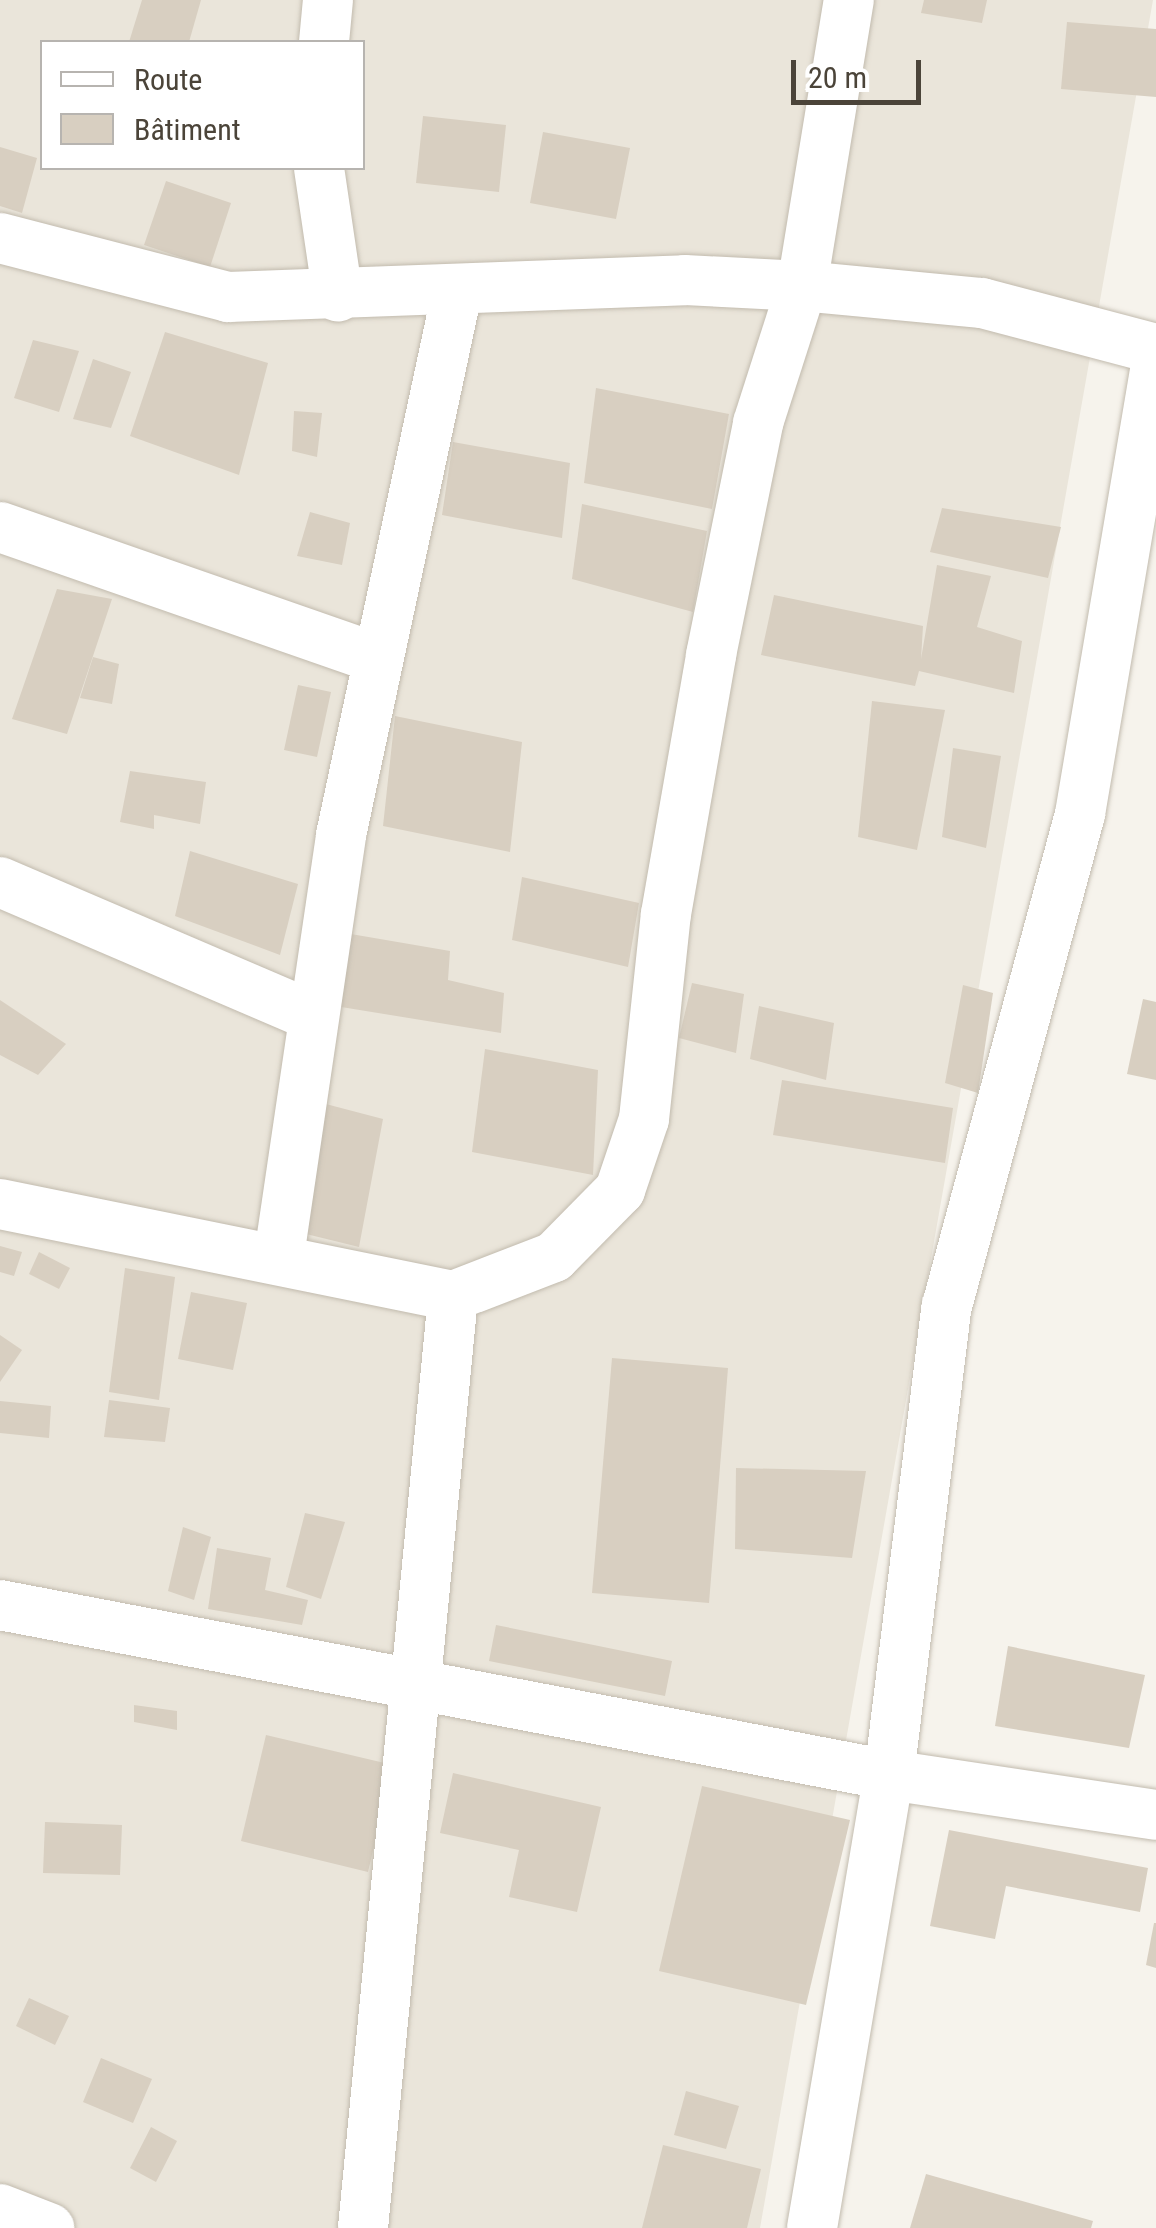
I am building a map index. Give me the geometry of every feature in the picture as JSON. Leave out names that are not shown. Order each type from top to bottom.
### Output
[{"type":"street","points":[[0,1204],[278,1256],[454,1296],[554,1257],[620,1190],[644,1119],[666,914],[711,654],[758,423],[802,286],[849,0]]},
{"type":"street","points":[[319,170],[338,297]]},
{"type":"street","points":[[0,238],[228,297],[338,297],[685,280],[802,286],[982,304],[1156,349]]},
{"type":"street","points":[[278,1256],[312,1016],[376,658],[457,292]]},
{"type":"street","points":[[812,2228],[890,1775],[947,1306],[1080,814],[1156,366]]},
{"type":"street","points":[[0,527],[376,658]]},
{"type":"street","points":[[0,882],[312,1016]]},
{"type":"street","points":[[363,2228],[454,1296]]},
{"type":"street","points":[[0,1605],[890,1775],[1156,1814]]},
{"type":"street","points":[[0,2209],[49,2228]]},
{"type":"shaded area","points":[[0,0],[1153,0],[760,2228],[0,2228]]},
{"type":"building","points":[[142,0],[201,0],[190,40],[130,40]]},
{"type":"building","points":[[924,0],[987,0],[982,23],[921,13]]},
{"type":"building","points":[[1067,22],[1156,29],[1156,97],[1061,89]]},
{"type":"building","points":[[423,116],[506,125],[499,192],[416,183]]},
{"type":"building","points":[[543,132],[630,148],[616,219],[530,203]]},
{"type":"building","points":[[0,147],[37,158],[22,213],[0,206]]},
{"type":"building","points":[[166,181],[231,203],[210,267],[144,245]]},
{"type":"building","points":[[165,332],[268,363],[239,475],[130,436]]},
{"type":"building","points":[[33,340],[79,351],[59,412],[14,398]]},
{"type":"building","points":[[93,359],[131,372],[111,428],[73,419]]},
{"type":"building","points":[[596,388],[729,414],[712,509],[584,483]]},
{"type":"building","points":[[294,411],[322,413],[317,457],[292,451]]},
{"type":"building","points":[[453,442],[570,463],[562,538],[442,515]]},
{"type":"building","points":[[582,504],[707,531],[693,612],[572,579]]},
{"type":"building","points":[[942,508],[1061,527],[1048,578],[930,552]]},
{"type":"building","points":[[310,512],[350,523],[342,565],[297,556]]},
{"type":"building","points":[[937,565],[991,576],[977,627],[1022,641],[1014,693],[919,671],[915,686],[761,655],[774,595],[923,626],[921,659]]},
{"type":"building","points":[[57,589],[112,599],[67,734],[12,719]]},
{"type":"building","points":[[93,657],[119,664],[112,704],[80,698]]},
{"type":"building","points":[[298,685],[331,692],[317,757],[284,750]]},
{"type":"building","points":[[872,701],[945,710],[917,850],[858,837]]},
{"type":"building","points":[[395,716],[522,742],[510,852],[383,826]]},
{"type":"building","points":[[953,748],[1001,756],[986,848],[942,837]]},
{"type":"building","points":[[130,771],[206,782],[200,824],[154,815],[154,829],[120,822]]},
{"type":"building","points":[[190,851],[298,884],[280,955],[175,916]]},
{"type":"building","points":[[522,877],[639,903],[628,967],[512,940]]},
{"type":"building","points":[[345,933],[450,951],[448,980],[504,993],[501,1033],[335,1006]]},
{"type":"building","points":[[692,983],[744,994],[736,1053],[679,1038]]},
{"type":"building","points":[[963,985],[993,993],[978,1093],[945,1083]]},
{"type":"building","points":[[1143,999],[1156,1002],[1156,1080],[1127,1074]]},
{"type":"building","points":[[0,1000],[66,1044],[38,1075],[0,1055]]},
{"type":"building","points":[[759,1006],[834,1023],[826,1080],[750,1059]]},
{"type":"building","points":[[485,1049],[598,1070],[593,1175],[472,1152]]},
{"type":"building","points":[[782,1080],[953,1108],[945,1163],[773,1135]]},
{"type":"building","points":[[322,1103],[383,1119],[359,1247],[294,1231]]},
{"type":"building","points":[[0,1246],[22,1252],[14,1276],[0,1272]]},
{"type":"building","points":[[39,1252],[70,1268],[59,1289],[29,1274]]},
{"type":"building","points":[[125,1268],[175,1277],[159,1400],[109,1392]]},
{"type":"building","points":[[191,1292],[247,1303],[233,1370],[178,1359]]},
{"type":"building","points":[[0,1335],[22,1350],[0,1382]]},
{"type":"building","points":[[612,1358],[728,1368],[709,1603],[592,1593]]},
{"type":"building","points":[[109,1400],[170,1408],[165,1442],[104,1437]]},
{"type":"building","points":[[0,1401],[51,1406],[49,1438],[0,1433]]},
{"type":"building","points":[[736,1468],[866,1471],[852,1558],[735,1549]]},
{"type":"building","points":[[305,1513],[345,1522],[321,1599],[286,1587]]},
{"type":"building","points":[[183,1527],[211,1537],[194,1600],[168,1591]]},
{"type":"building","points":[[217,1548],[271,1558],[265,1590],[308,1600],[302,1625],[208,1609]]},
{"type":"building","points":[[496,1625],[672,1661],[665,1696],[489,1661]]},
{"type":"building","points":[[1008,1646],[1145,1675],[1129,1748],[995,1726]]},
{"type":"building","points":[[134,1705],[177,1711],[177,1730],[134,1722]]},
{"type":"building","points":[[266,1735],[393,1765],[368,1872],[241,1841]]},
{"type":"building","points":[[453,1773],[601,1807],[577,1912],[509,1897],[519,1850],[440,1833]]},
{"type":"building","points":[[702,1786],[850,1820],[806,2005],[659,1971]]},
{"type":"building","points":[[45,1822],[122,1825],[120,1875],[43,1873]]},
{"type":"building","points":[[949,1830],[1148,1868],[1140,1912],[1006,1886],[995,1939],[930,1926]]},
{"type":"building","points":[[1156,1923],[1156,1968],[1146,1965]]},
{"type":"building","points":[[29,1998],[69,2016],[55,2045],[16,2026]]},
{"type":"building","points":[[101,2058],[152,2079],[133,2123],[83,2102]]},
{"type":"building","points":[[686,2091],[739,2106],[726,2149],[674,2135]]},
{"type":"building","points":[[151,2127],[177,2141],[156,2182],[130,2168]]},
{"type":"building","points":[[663,2145],[761,2169],[747,2228],[642,2228]]},
{"type":"building","points":[[926,2174],[1093,2221],[1091,2228],[910,2228]]}]
